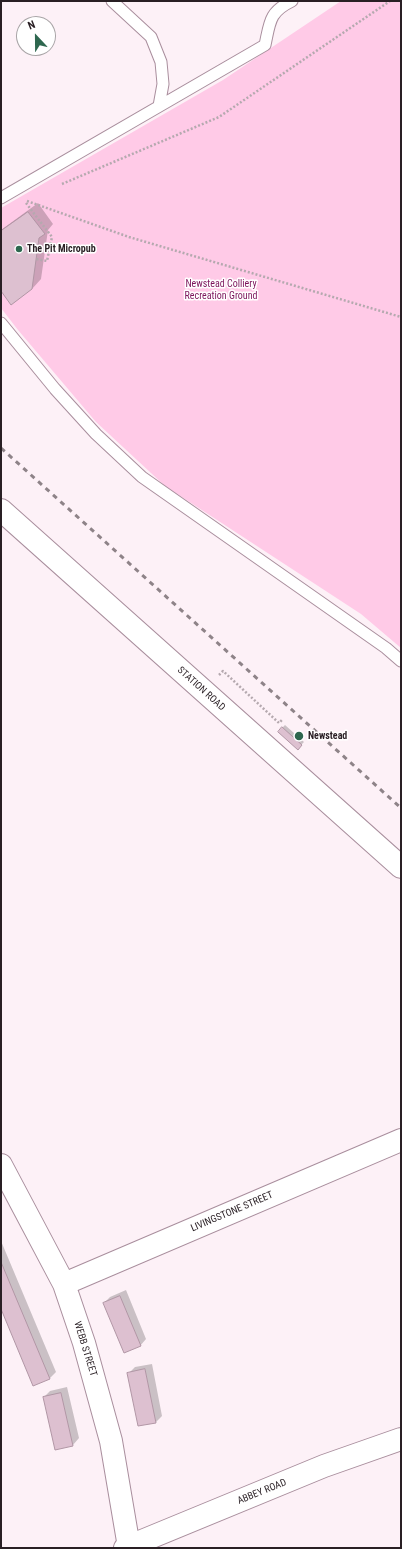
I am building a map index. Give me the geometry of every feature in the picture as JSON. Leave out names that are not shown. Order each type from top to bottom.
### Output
[{"type":"street","name":"STATION ROAD","points":[[1,510],[401,867]]},
{"type":"street","name":"LIVINGSTONE STREET","points":[[64,1284],[401,1140]]},
{"type":"street","name":"WEBB STREET","points":[[1,1165],[64,1284],[84,1343],[111,1441],[127,1547]]},
{"type":"street","name":"ABBEY ROAD","points":[[127,1547],[324,1466],[401,1439]]},
{"type":"lane","points":[[112,1],[150,37],[161,62],[163,84],[159,106]]},
{"type":"lane","points":[[1,198],[265,45],[271,19],[280,7],[292,1]]},
{"type":"lane","points":[[1,323],[70,406],[96,434],[142,477],[386,648],[401,661]]},
{"type":"path","points":[[61,184],[219,117],[390,1]]},
{"type":"path","points":[[25,201],[32,197]]},
{"type":"path","points":[[25,201],[52,237],[47,261],[36,259]]},
{"type":"path","points":[[25,201],[130,237],[401,317]]},
{"type":"green space","name":"Newstead Colliery Recreation Ground","points":[[341,1],[401,1],[401,648],[361,614],[165,486],[96,422],[1,308],[1,208],[223,80]]},
{"type":"building","name":"The Pit Micropub","points":[[28,212],[45,234],[39,238],[32,289],[11,305],[1,291],[1,231]]},
{"type":"building","points":[[282,727],[302,745],[298,750],[278,732]]},
{"type":"building","points":[[1,1262],[50,1379],[33,1386],[1,1309]]},
{"type":"building","points":[[120,1296],[141,1346],[124,1353],[103,1303]]},
{"type":"building","points":[[145,1369],[156,1423],[138,1426],[127,1373]]},
{"type":"building","points":[[61,1393],[73,1446],[55,1450],[43,1397]]},
{"type":"railway","points":[[1,448],[401,808]]},
{"type":"place","name":"The Pit Micropub","points":[[19,249]]},
{"type":"place","name":"Newstead","points":[[299,736]]}]
